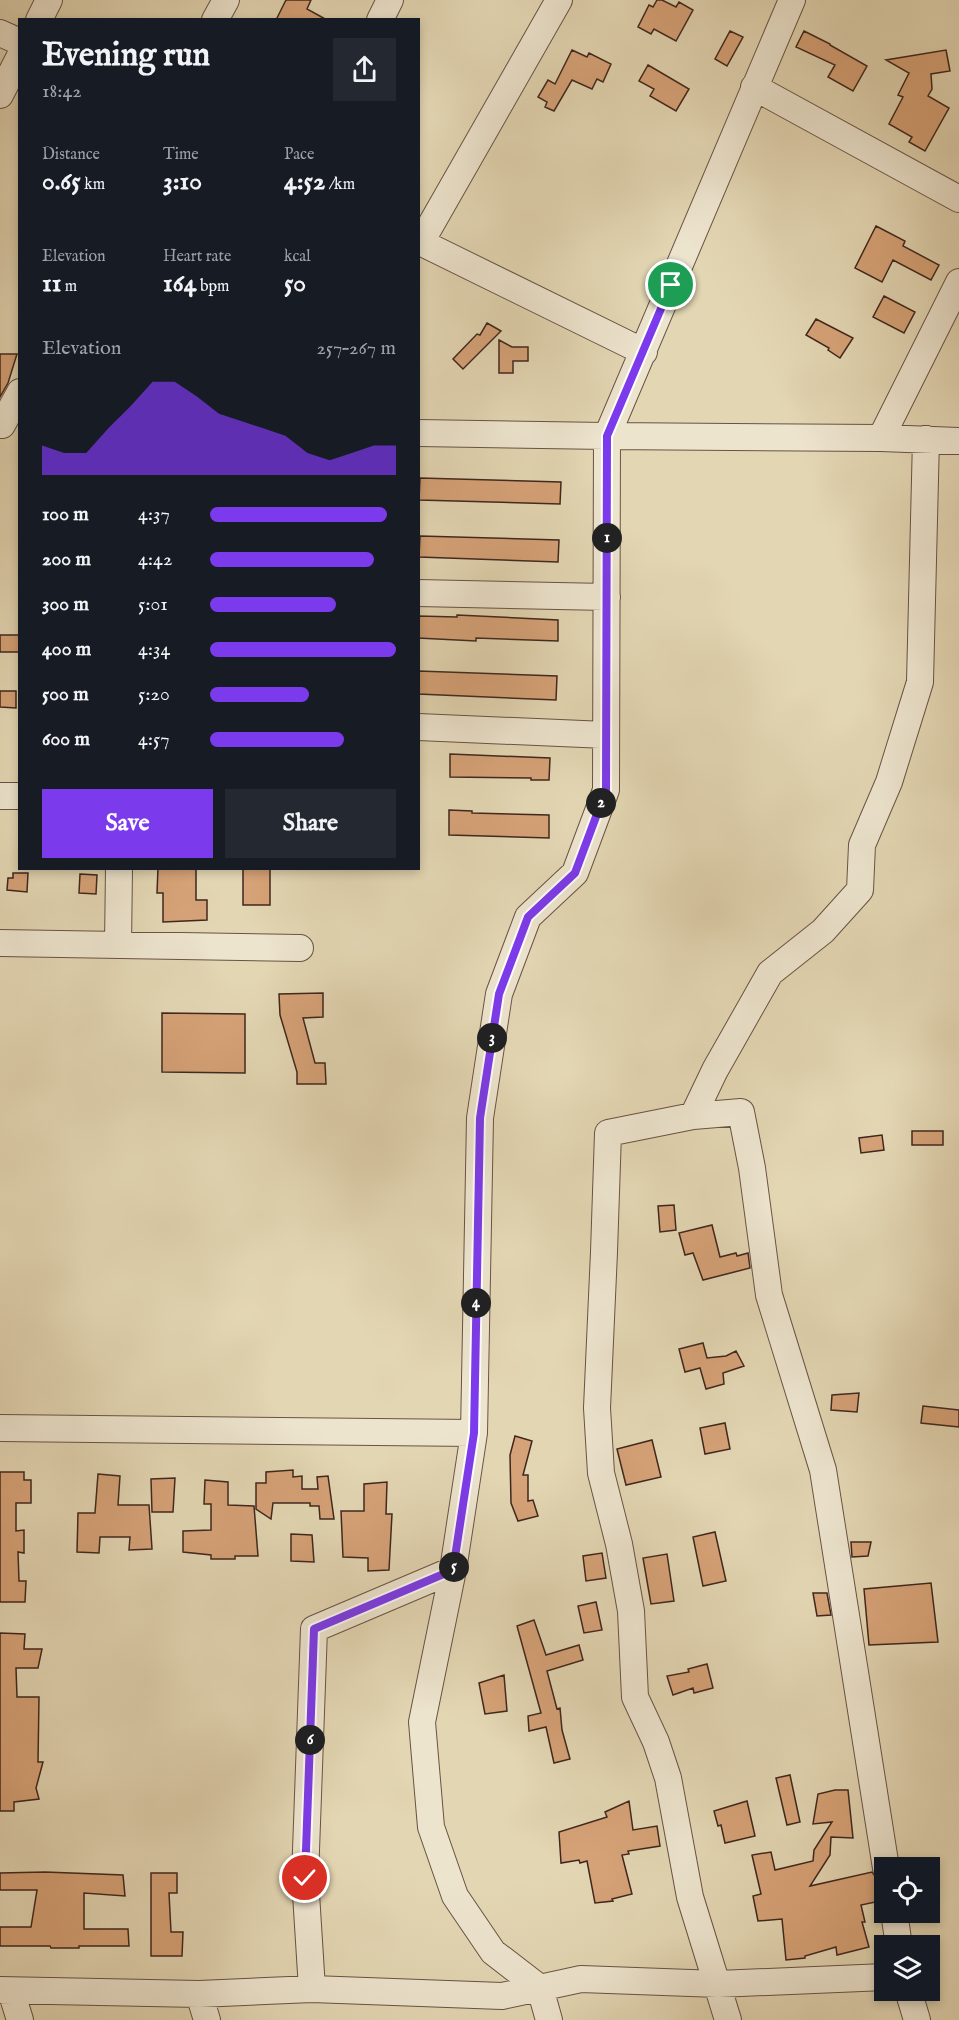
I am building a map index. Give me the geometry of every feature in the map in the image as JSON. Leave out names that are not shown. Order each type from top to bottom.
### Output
[{"type":"street","points":[[40,18],[49,0]]},
{"type":"street","points":[[216,18],[225,0]]},
{"type":"street","points":[[381,18],[390,0]]},
{"type":"street","points":[[559,0],[420,241],[644,352]]},
{"type":"street","points":[[549,2020],[540,1988],[493,1952],[455,1896],[431,1827],[422,1722],[453,1570],[474,1433],[480,1118],[499,994],[528,917],[575,873],[606,790],[607,436],[792,0]]},
{"type":"street","points":[[0,33],[18,41]]},
{"type":"street","points":[[0,95],[18,60]]},
{"type":"street","points":[[754,87],[959,199]]},
{"type":"street","points":[[881,438],[959,282]]},
{"type":"street","points":[[7,425],[18,397]]},
{"type":"street","points":[[420,433],[881,438],[959,441]]},
{"type":"street","points":[[693,1116],[715,1070],[770,973],[824,931],[860,890],[862,845],[889,782],[920,682],[926,439]]},
{"type":"street","points":[[420,593],[607,597]]},
{"type":"street","points":[[420,727],[606,735]]},
{"type":"street","points":[[0,796],[18,796]]},
{"type":"street","points":[[118,945],[119,870]]},
{"type":"street","points":[[0,943],[300,948]]},
{"type":"street","points":[[728,2020],[690,1897],[668,1778],[656,1742],[635,1697],[631,1611],[619,1544],[601,1473],[597,1408],[608,1133],[693,1116],[741,1112],[752,1168],[770,1295],[823,1470],[884,1857]]},
{"type":"street","points":[[0,1428],[474,1433]]},
{"type":"street","points":[[312,1989],[305,1878],[314,1629],[453,1570]]},
{"type":"street","points":[[20,2020],[6,1990],[199,1994],[312,1989],[502,1996],[581,1979],[717,1984],[874,1977]]},
{"type":"street","points":[[199,1994],[207,2020]]},
{"type":"street","points":[[911,2001],[917,2020]]},
{"type":"building","points":[[286,0],[311,0],[307,9],[323,18],[277,18]]},
{"type":"building","points":[[657,0],[676,7],[679,2],[693,10],[676,41],[654,29],[651,34],[638,27],[649,5],[653,7]]},
{"type":"building","points":[[730,31],[743,37],[727,66],[715,59]]},
{"type":"building","points":[[804,31],[867,66],[853,91],[828,77],[835,65],[796,47]]},
{"type":"building","points":[[572,50],[587,57],[589,53],[611,64],[603,82],[597,79],[592,89],[572,80],[554,111],[545,107],[547,102],[538,97],[548,80],[555,84]]},
{"type":"building","points":[[946,50],[950,71],[931,74],[932,89],[928,96],[949,108],[925,151],[909,142],[912,137],[889,124],[903,97],[898,95],[909,73],[886,60]]},
{"type":"building","points":[[648,65],[689,89],[676,111],[650,96],[654,89],[639,81]]},
{"type":"building","points":[[876,226],[905,241],[903,246],[939,265],[931,280],[893,260],[882,282],[855,268]]},
{"type":"building","points":[[884,296],[915,312],[904,333],[873,317]]},
{"type":"building","points":[[816,319],[853,338],[840,358],[828,350],[829,348],[806,335]]},
{"type":"building","points":[[487,323],[501,331],[463,369],[453,359],[477,334],[480,335]]},
{"type":"building","points":[[499,340],[512,347],[528,347],[528,361],[513,361],[513,373],[499,373]]},
{"type":"building","points":[[0,354],[17,354],[8,383],[0,397]]},
{"type":"building","points":[[420,478],[561,482],[560,504],[420,500]]},
{"type":"building","points":[[420,536],[559,540],[558,562],[420,557]]},
{"type":"building","points":[[457,615],[558,620],[558,641],[420,638],[420,616],[457,617]]},
{"type":"building","points":[[0,635],[18,635],[18,652],[0,652]]},
{"type":"building","points":[[420,671],[557,676],[556,700],[420,694]]},
{"type":"building","points":[[0,691],[16,691],[16,708],[0,707]]},
{"type":"building","points":[[450,754],[550,758],[549,780],[450,777]]},
{"type":"building","points":[[449,810],[472,811],[472,813],[549,815],[549,838],[449,835]]},
{"type":"building","points":[[158,870],[196,870],[196,900],[207,900],[207,920],[163,922],[163,893],[157,893]]},
{"type":"building","points":[[243,870],[270,870],[270,905],[243,905]]},
{"type":"building","points":[[13,873],[28,873],[27,892],[7,890],[8,878],[13,878]]},
{"type":"building","points":[[80,874],[97,875],[96,894],[79,893]]},
{"type":"building","points":[[323,993],[323,1017],[303,1018],[315,1063],[325,1063],[326,1084],[297,1084],[297,1072],[280,1015],[279,994]]},
{"type":"building","points":[[162,1013],[245,1014],[245,1073],[162,1072]]},
{"type":"building","points":[[912,1131],[943,1131],[943,1145],[912,1145]]},
{"type":"building","points":[[882,1135],[884,1150],[861,1153],[859,1138]]},
{"type":"building","points":[[674,1205],[676,1230],[660,1232],[658,1206]]},
{"type":"building","points":[[712,1225],[720,1257],[748,1253],[750,1268],[703,1280],[693,1253],[685,1255],[679,1233]]},
{"type":"building","points":[[703,1343],[707,1358],[726,1356],[736,1351],[744,1366],[723,1373],[724,1384],[706,1389],[700,1368],[685,1372],[679,1349]]},
{"type":"building","points":[[859,1393],[857,1412],[831,1410],[832,1395]]},
{"type":"building","points":[[923,1406],[959,1410],[959,1427],[921,1423]]},
{"type":"building","points":[[725,1423],[730,1449],[705,1454],[700,1428]]},
{"type":"building","points":[[515,1436],[532,1441],[523,1475],[528,1475],[528,1501],[533,1500],[538,1516],[518,1521],[511,1503],[510,1455]]},
{"type":"building","points":[[652,1440],[661,1477],[626,1485],[617,1449]]},
{"type":"building","points":[[293,1470],[293,1477],[302,1476],[302,1489],[318,1489],[317,1477],[328,1476],[334,1519],[320,1519],[319,1506],[310,1506],[310,1503],[273,1503],[271,1519],[256,1509],[256,1483],[266,1483],[266,1472]]},
{"type":"building","points":[[0,1472],[24,1472],[24,1480],[31,1480],[31,1503],[16,1503],[16,1531],[24,1530],[24,1553],[18,1552],[19,1581],[26,1581],[25,1602],[0,1602]]},
{"type":"building","points":[[98,1474],[120,1476],[118,1505],[149,1505],[152,1549],[129,1550],[130,1537],[100,1537],[99,1553],[77,1552],[78,1513],[95,1513]]},
{"type":"building","points":[[175,1478],[173,1512],[152,1512],[151,1479]]},
{"type":"building","points":[[205,1480],[228,1482],[228,1505],[254,1506],[258,1556],[211,1559],[211,1555],[183,1552],[183,1531],[211,1530],[211,1504],[204,1504]]},
{"type":"building","points":[[387,1482],[386,1514],[392,1514],[389,1570],[368,1571],[368,1558],[343,1557],[341,1511],[364,1511],[364,1484]]},
{"type":"building","points":[[715,1532],[726,1581],[703,1586],[693,1537]]},
{"type":"building","points":[[291,1534],[312,1535],[314,1562],[291,1561]]},
{"type":"building","points":[[851,1542],[871,1542],[868,1556],[852,1557]]},
{"type":"building","points":[[602,1553],[606,1578],[586,1581],[583,1556]]},
{"type":"building","points":[[667,1554],[674,1601],[651,1604],[643,1558]]},
{"type":"building","points":[[931,1583],[938,1642],[869,1645],[864,1589]]},
{"type":"building","points":[[813,1593],[827,1593],[831,1615],[817,1616]]},
{"type":"building","points":[[596,1602],[602,1630],[584,1633],[578,1606]]},
{"type":"building","points":[[534,1620],[546,1655],[579,1645],[583,1660],[547,1671],[557,1709],[560,1708],[562,1730],[570,1759],[554,1763],[546,1727],[529,1731],[528,1716],[541,1713],[517,1626]]},
{"type":"building","points":[[0,1633],[25,1634],[24,1649],[42,1649],[38,1668],[16,1668],[17,1697],[39,1697],[38,1762],[43,1762],[36,1788],[39,1799],[14,1802],[14,1811],[0,1811]]},
{"type":"building","points":[[707,1664],[713,1688],[694,1693],[693,1688],[673,1695],[667,1676],[689,1672],[688,1669]]},
{"type":"building","points":[[504,1675],[507,1711],[485,1714],[479,1683]]},
{"type":"building","points":[[790,1775],[800,1822],[787,1825],[776,1778]]},
{"type":"building","points":[[848,1790],[853,1838],[831,1837],[830,1855],[810,1886],[872,1872],[874,1875],[874,1902],[861,1905],[865,1922],[862,1922],[869,1947],[837,1955],[836,1947],[805,1956],[805,1958],[786,1960],[782,1919],[758,1921],[753,1896],[761,1894],[752,1855],[771,1852],[775,1870],[813,1861],[814,1850],[832,1822],[813,1824],[818,1794]]},
{"type":"building","points":[[629,1801],[633,1830],[657,1826],[660,1846],[628,1851],[629,1854],[622,1855],[632,1894],[612,1899],[613,1901],[595,1903],[587,1861],[561,1863],[559,1832],[607,1817],[605,1812]]},
{"type":"building","points":[[747,1801],[755,1836],[725,1843],[721,1825],[718,1826],[714,1811]]},
{"type":"building","points":[[0,1873],[123,1875],[125,1896],[84,1893],[84,1929],[128,1929],[129,1946],[51,1948],[50,1946],[0,1946],[0,1927],[31,1927],[37,1890],[0,1890]]},
{"type":"building","points":[[151,1873],[177,1873],[177,1893],[169,1893],[171,1932],[183,1932],[182,1956],[151,1956]]},
{"type":"route","points":[[305,1878],[314,1629],[453,1570],[474,1433],[480,1118],[499,994],[528,917],[575,873],[606,790],[607,436],[671,285]]}]
